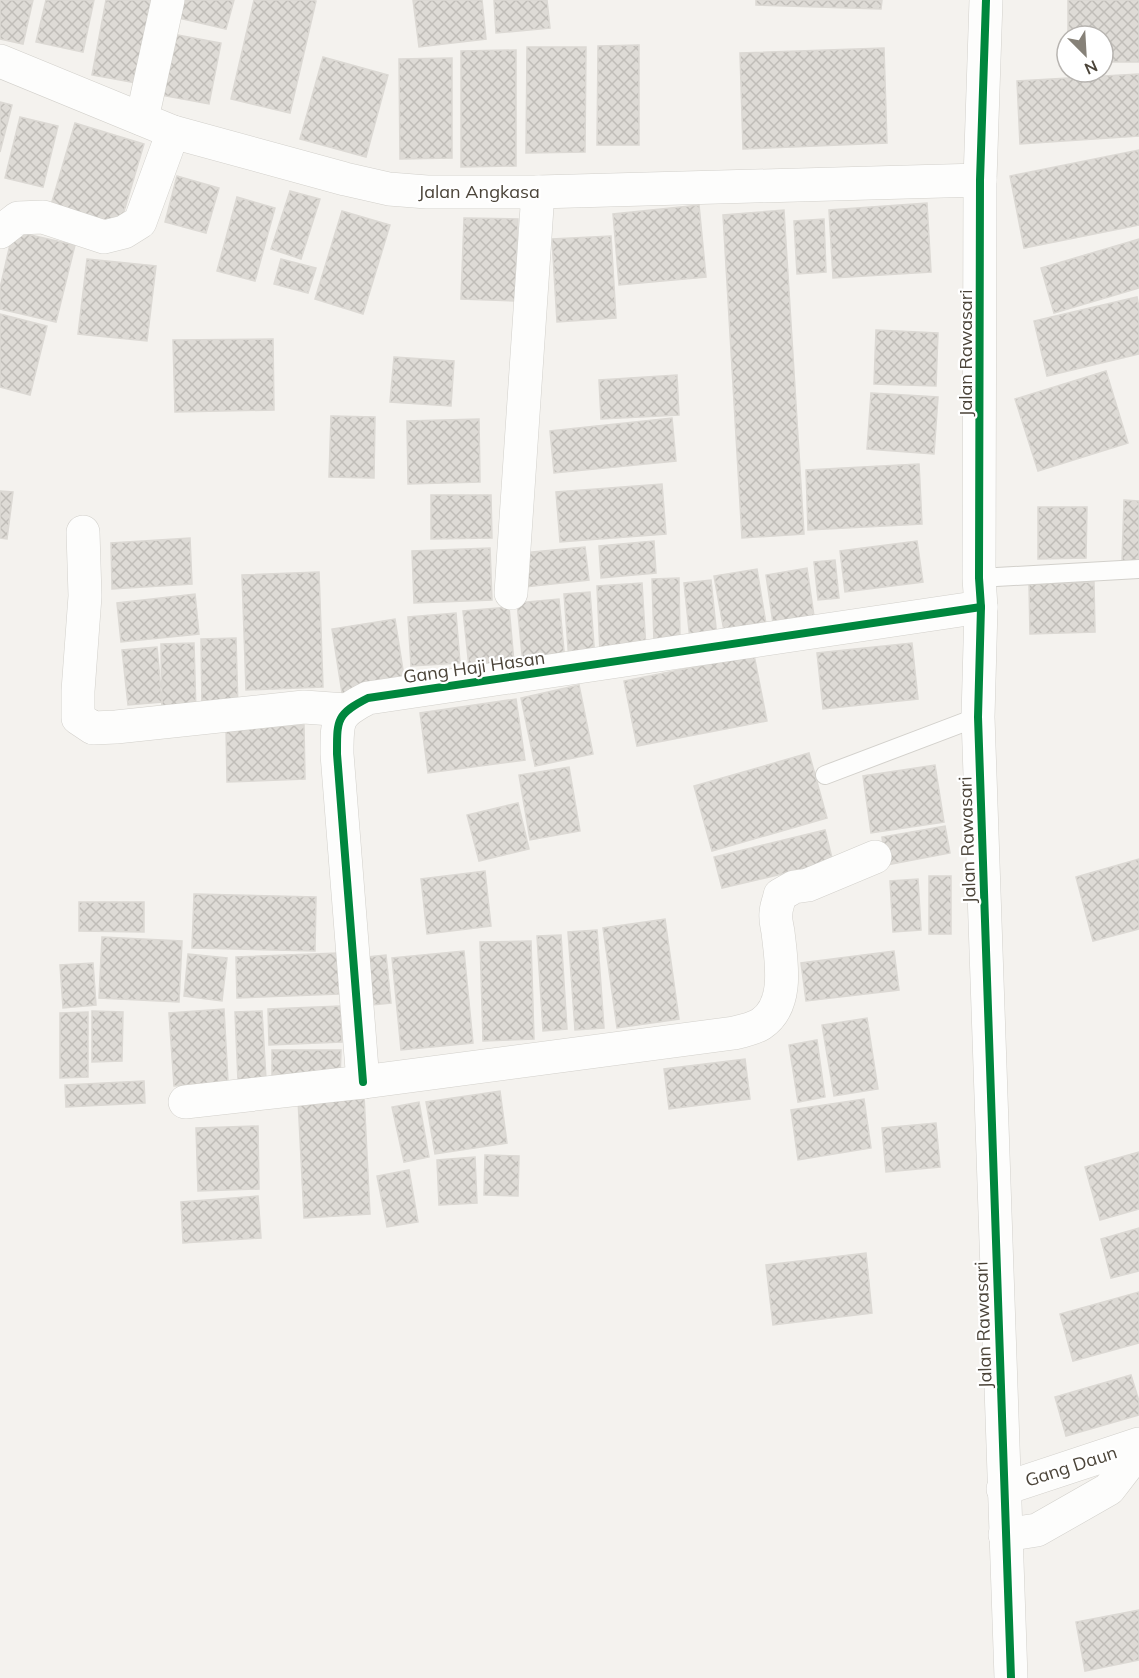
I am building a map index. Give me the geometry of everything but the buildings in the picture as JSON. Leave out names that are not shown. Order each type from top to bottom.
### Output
[{"type":"street","points":[[142,119],[168,0]]},
{"type":"street","name":"Jalan Rawasari","points":[[986,0],[980,180],[978,717],[1011,1678]]},
{"type":"street","name":"Jalan Angkasa","points":[[0,62],[173,132],[389,189],[427,192],[538,192],[980,180]]},
{"type":"street","points":[[0,232],[18,218],[43,217],[104,237],[124,232],[140,222],[173,132]]},
{"type":"street","points":[[511,592],[538,192]]},
{"type":"street","points":[[83,532],[85,596],[78,718],[93,728],[304,707],[346,711]]},
{"type":"street","name":"Gang Haji Hasan","points":[[346,711],[350,706],[368,698],[980,593]]},
{"type":"street","points":[[346,711],[340,717],[337,754],[363,1082]]},
{"type":"street","points":[[185,1102],[363,1082],[723,1035],[751,1028],[770,1015],[781,987],[782,968],[776,913],[780,895],[794,887],[808,885],[875,857]]},
{"type":"street","name":"Gang Daun","points":[[1004,1489],[1139,1444]]},
{"type":"street","points":[[1005,1535],[1036,1530],[1109,1489],[1139,1450]]},
{"type":"lane","points":[[980,593],[1139,569]]},
{"type":"lane","points":[[825,775],[978,717]]},
{"type":"cycle path","points":[[986,0],[980,180],[979,578],[981,607],[978,717],[1011,1678]]},
{"type":"cycle path","points":[[363,1082],[337,754],[340,719],[350,709],[368,698],[981,607]]}]
